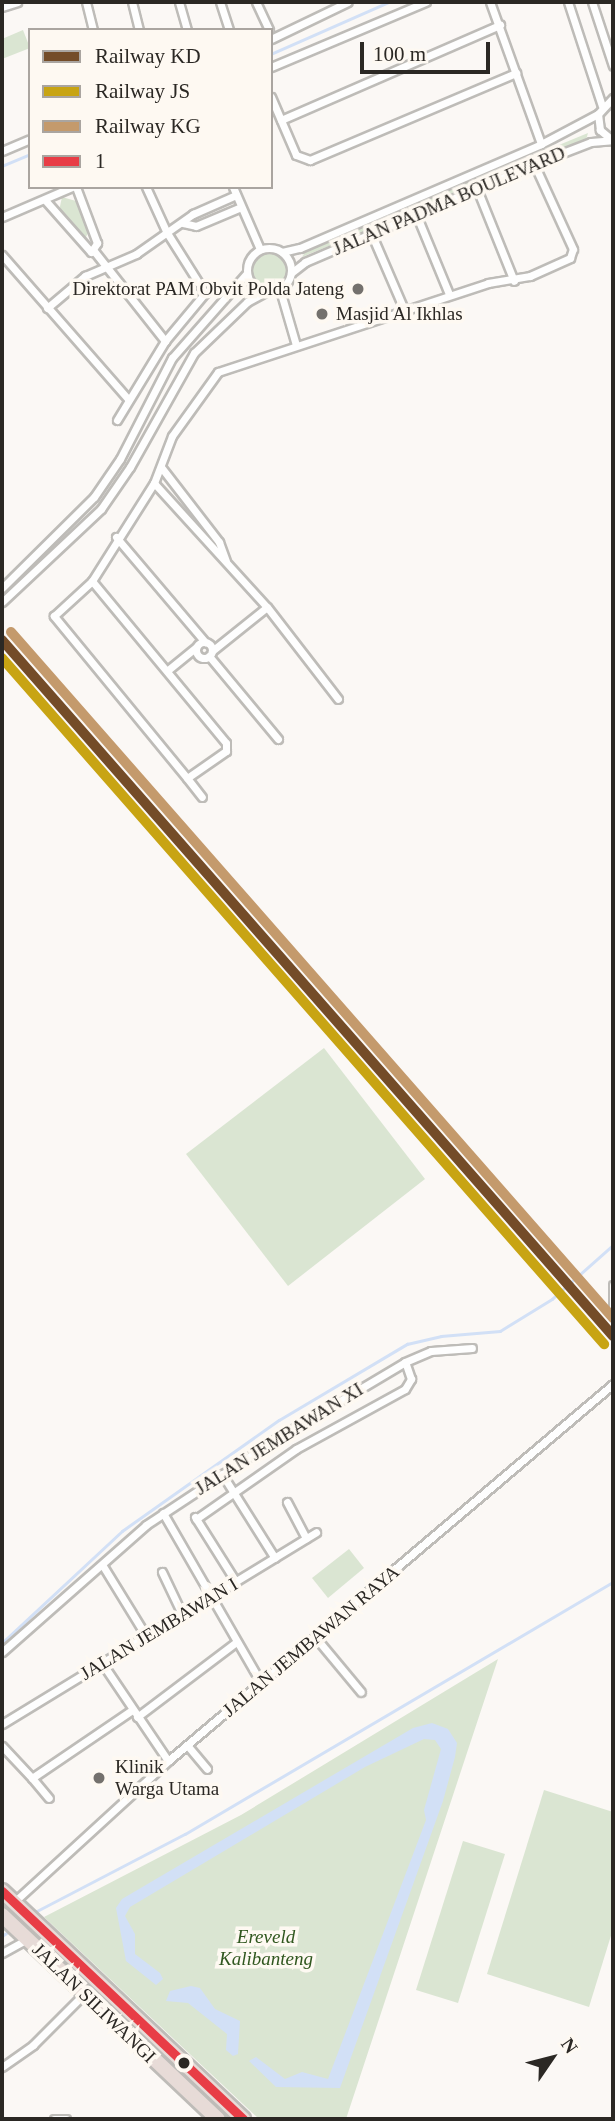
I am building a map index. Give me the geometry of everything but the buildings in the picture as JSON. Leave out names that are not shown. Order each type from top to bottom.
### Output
[{"type":"highway","name":"JALAN SILIWANGI","points":[[2,1891],[17,1920],[84,1994],[218,2119]]},
{"type":"highway","name":"JALAN SILIWANGI","points":[[17,1920],[243,2119]]},
{"type":"street","points":[[86,2],[92,28]]},
{"type":"street","points":[[131,2],[138,28]]},
{"type":"street","points":[[179,2],[186,28]]},
{"type":"street","points":[[220,2],[228,28]]},
{"type":"street","points":[[256,2],[268,28]]},
{"type":"street","points":[[273,34],[348,2]]},
{"type":"street","points":[[273,66],[426,2]]},
{"type":"street","points":[[490,2],[541,145]]},
{"type":"street","points":[[568,2],[600,110],[600,130],[612,140]]},
{"type":"street","points":[[592,2],[613,66]]},
{"type":"street","points":[[281,120],[500,25]]},
{"type":"street","points":[[273,102],[296,155],[310,160],[516,73]]},
{"type":"street","name":"JALAN PADMA BOULEVARD","points":[[282,252],[300,248],[541,145],[600,110],[613,98]]},
{"type":"street","points":[[2,151],[28,140]]},
{"type":"street","name":"JALAN PADMA BOULEVARD","points":[[291,273],[305,261],[534,164],[591,142],[612,140]]},
{"type":"street","points":[[202,797],[54,621],[92,581],[116,537],[154,483],[172,436],[218,372],[405,312],[449,294],[488,283],[514,281],[573,254],[534,164]]},
{"type":"street","points":[[2,217],[70,189]]},
{"type":"street","points":[[75,189],[89,214],[97,243],[94,250]]},
{"type":"street","points":[[117,420],[165,341],[203,297],[205,289],[167,233],[147,189]]},
{"type":"street","points":[[477,189],[514,281]]},
{"type":"street","points":[[47,308],[104,266],[136,254],[234,191],[260,249]]},
{"type":"street","points":[[45,200],[88,251],[94,250]]},
{"type":"street","points":[[183,223],[197,226],[241,207]]},
{"type":"street","points":[[206,209],[211,220]]},
{"type":"street","points":[[416,214],[449,294]]},
{"type":"street","points":[[370,233],[405,312]]},
{"type":"street","points":[[2,588],[94,497],[120,459],[172,358],[247,273],[250,258],[260,249],[282,252],[291,273],[280,290],[296,345]]},
{"type":"street","points":[[94,250],[165,341]]},
{"type":"street","points":[[2,255],[128,399]]},
{"type":"street","points":[[247,273],[253,286],[265,292]]},
{"type":"street","points":[[2,602],[101,509],[130,467],[194,353],[247,302],[265,292],[280,290]]},
{"type":"street","points":[[162,467],[219,542],[226,562]]},
{"type":"street","points":[[154,483],[268,607],[338,699]]},
{"type":"street","points":[[116,537],[278,740]]},
{"type":"street","points":[[92,581],[168,670],[228,747],[187,778]]},
{"type":"street","points":[[201,644],[198,655],[210,654],[268,607]]},
{"type":"street","points":[[168,670],[201,644]]},
{"type":"street","points":[[613,1285],[613,1306]]},
{"type":"street","name":"JALAN JEMBAWAN XI","points":[[103,1566],[163,1513],[405,1362],[431,1351],[472,1348]]},
{"type":"street","points":[[236,1582],[195,1518],[296,1449],[405,1389],[411,1379],[405,1362]]},
{"type":"street","name":"JALAN JEMBAWAN RAYA","points":[[2,1953],[17,1920],[168,1761],[613,1384]]},
{"type":"street","points":[[222,1474],[275,1558]]},
{"type":"street","points":[[287,1502],[306,1538]]},
{"type":"street","points":[[163,1513],[261,1683]]},
{"type":"street","name":"JALAN JEMBAWAN I","points":[[2,1724],[316,1532]]},
{"type":"street","points":[[2,1652],[103,1566],[146,1636]]},
{"type":"street","points":[[162,1572],[182,1615]]},
{"type":"street","points":[[316,1638],[360,1692]]},
{"type":"street","points":[[137,1717],[236,1642]]},
{"type":"street","points":[[102,1663],[168,1761]]},
{"type":"street","points":[[32,1778],[132,1710]]},
{"type":"street","points":[[187,1745],[207,1769]]},
{"type":"street","points":[[2,1746],[49,1798]]},
{"type":"street","points":[[2,2067],[33,2045],[84,1994]]},
{"type":"street","points":[[54,2119],[66,2119]]},
{"type":"green space","points":[[23,30],[28,49],[2,59],[2,39]]},
{"type":"green space","points":[[588,133],[586,140],[302,257],[307,249]]},
{"type":"green space","points":[[62,197],[76,201],[89,231],[86,237],[82,238],[59,211]]},
{"type":"green space","points":[[269,252],[282,257],[287,270],[282,283],[269,288],[256,283],[251,270],[256,257]]},
{"type":"green space","points":[[324,1048],[425,1179],[288,1286],[186,1154]]},
{"type":"green space","points":[[349,1549],[364,1568],[328,1598],[312,1578]]},
{"type":"green space","name":"Ereveld Kalibanteng","points":[[498,1659],[346,2119],[259,2119],[44,1917],[241,1815]]},
{"type":"green space","points":[[544,1790],[613,1812],[613,1929],[589,2007],[487,1974]]},
{"type":"green space","points":[[463,1841],[505,1854],[458,2003],[416,1990]]},
{"type":"water","points":[[432,1723],[448,1729],[457,1743],[455,1757],[443,1801],[340,2088],[276,2087],[249,2061],[256,2057],[285,2079],[302,2072],[328,2079],[426,1820],[424,1810],[441,1749],[435,1740],[424,1739],[365,1767],[130,1907],[125,1916],[135,1934],[135,1954],[160,1973],[163,1979],[156,1985],[126,1961],[116,1908],[122,1899],[413,1728]]},
{"type":"water","points":[[191,1986],[200,1988],[215,2009],[240,2021],[238,2054],[233,2056],[226,2050],[227,2034],[188,2003],[166,2001],[170,1991]]},
{"type":"waterway","points":[[273,53],[389,2]]},
{"type":"waterway","points":[[2,166],[28,155]]},
{"type":"waterway","points":[[2,1643],[122,1531],[279,1420],[407,1344],[441,1336],[500,1331],[552,1299],[613,1245]]},
{"type":"waterway","points":[[33,1913],[185,1834],[613,1582]]},
{"type":"waterway","points":[[2,1936],[11,1930]]},
{"type":"rail line","name":"KG","points":[[11,632],[613,1318]]},
{"type":"rail line","name":"KD","points":[[2,640],[613,1336]]},
{"type":"rail line","name":"JS","points":[[2,658],[604,1344]]},
{"type":"transit line","name":"1","points":[[2,1891],[243,2119]]},
{"type":"place","name":"Direktorat PAM Obvit Polda Jateng","points":[[358,289]]},
{"type":"place","name":"Masjid Al Ikhlas","points":[[322,314]]},
{"type":"place","name":"Klinik Warga Utama","points":[[99,1778]]}]
